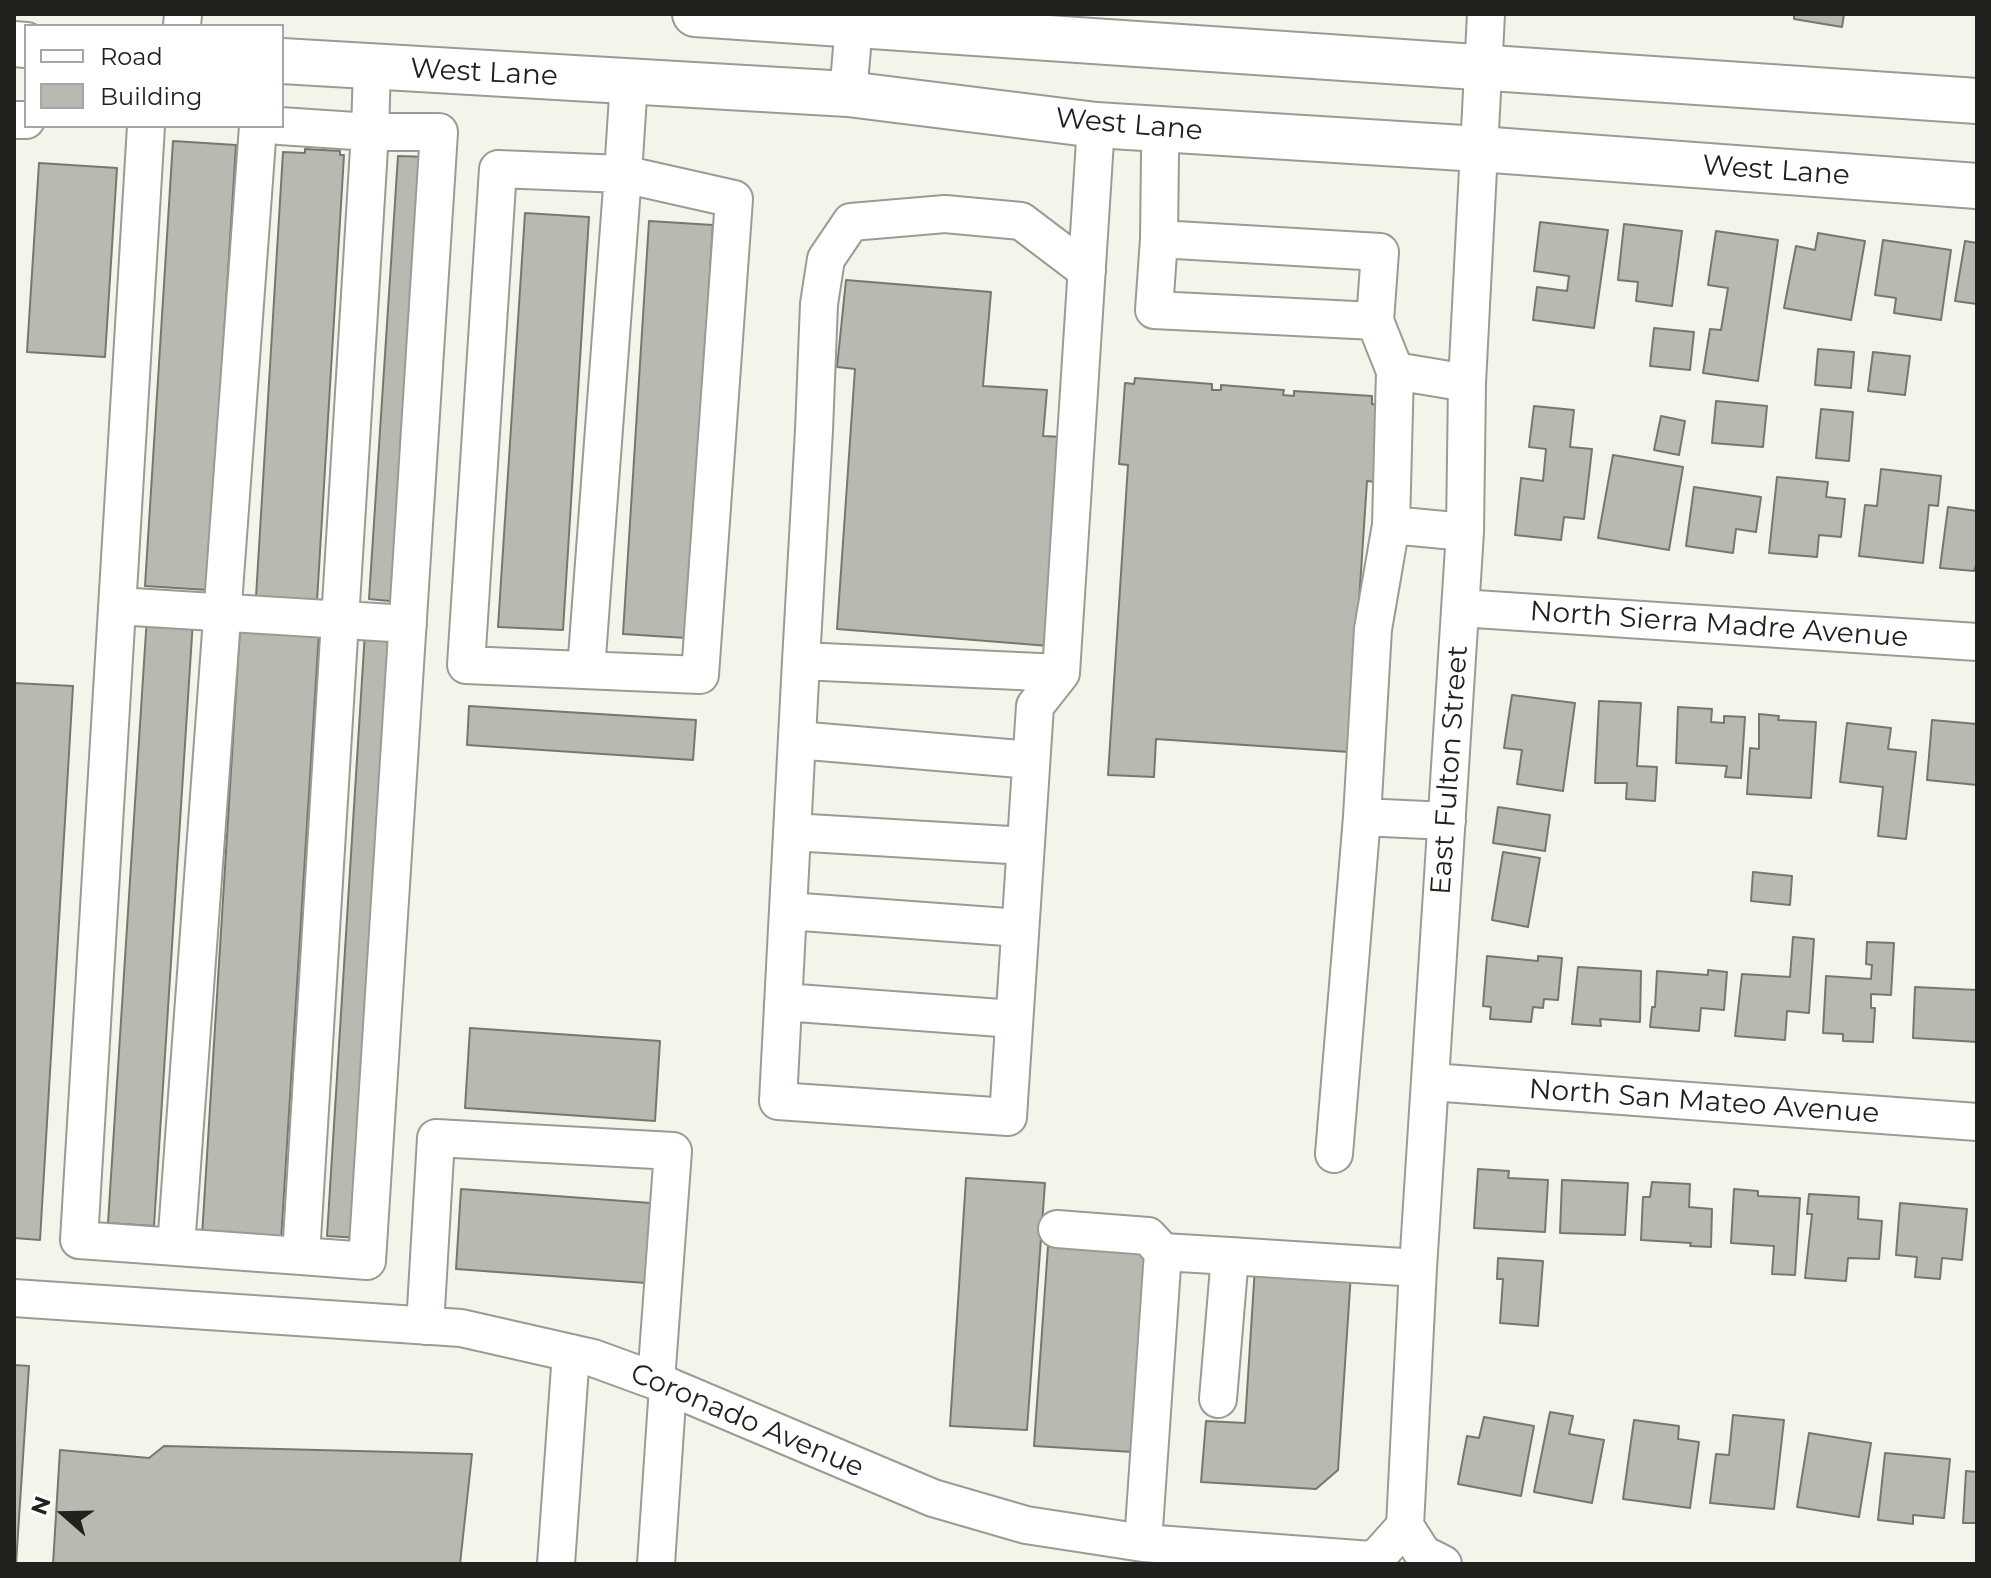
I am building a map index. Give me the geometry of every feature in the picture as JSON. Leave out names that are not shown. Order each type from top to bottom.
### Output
[{"type":"main road","points":[[695,14],[855,20],[1977,101]]},
{"type":"main road","name":"West Lane","points":[[284,61],[848,94],[1096,125],[1479,149],[1977,186]]},
{"type":"street","name":"East Fulton Street","points":[[1405,1526],[1418,1268],[1465,532],[1467,383],[1486,14]]},
{"type":"street","points":[[848,94],[855,20]]},
{"type":"street","points":[[301,1256],[372,67]]},
{"type":"street","points":[[586,670],[629,81]]},
{"type":"street","points":[[1087,271],[1021,221],[945,214],[851,222],[826,259],[819,304],[778,1101],[1008,1117],[1035,706],[1061,673],[1087,271],[1096,125]]},
{"type":"street","points":[[146,128],[79,1240],[367,1261],[439,132],[370,132],[284,126]]},
{"type":"street","points":[[176,1247],[258,128]]},
{"type":"street","points":[[1164,129],[1160,153],[1154,310],[1375,321]]},
{"type":"street","points":[[498,169],[623,174],[734,199],[700,675],[466,665],[498,169]]},
{"type":"street","points":[[1159,239],[1380,252],[1375,321],[1395,371],[1391,525],[1373,629],[1362,817],[1334,1154]]},
{"type":"street","points":[[1395,371],[1467,383]]},
{"type":"street","points":[[1391,525],[1465,532]]},
{"type":"street","points":[[117,606],[408,624]]},
{"type":"street","name":"North Sierra Madre Avenue","points":[[1460,608],[1977,642]]},
{"type":"street","points":[[801,661],[1061,673]]},
{"type":"street","points":[[797,740],[1031,760]]},
{"type":"street","points":[[1362,817],[1447,821]]},
{"type":"street","points":[[792,832],[1026,846]]},
{"type":"street","points":[[788,911],[1020,928]]},
{"type":"street","points":[[783,1002],[1014,1019]]},
{"type":"street","name":"North San Mateo Avenue","points":[[1431,1082],[1977,1122]]},
{"type":"street","points":[[425,1326],[436,1138],[673,1151],[656,1564]]},
{"type":"street","points":[[1057,1229],[1148,1236],[1163,1252],[1418,1268]]},
{"type":"street","points":[[1143,1543],[1163,1252]]},
{"type":"street","points":[[1218,1399],[1230,1256]]},
{"type":"street","name":"Coronado Avenue","points":[[14,1298],[461,1328],[571,1353],[662,1383],[933,1498],[1026,1525],[1143,1543],[1371,1560],[1405,1526]]},
{"type":"street","points":[[556,1564],[571,1353]]},
{"type":"street","points":[[1405,1526],[1423,1554],[1443,1564]]},
{"type":"building","points":[[1794,14],[1844,14],[1842,27],[1794,19]]},
{"type":"building","points":[[173,141],[236,145],[208,590],[145,586]]},
{"type":"building","points":[[305,149],[340,151],[340,155],[344,155],[317,601],[256,597],[283,152],[305,153]]},
{"type":"building","points":[[398,156],[429,157],[400,602],[369,599]]},
{"type":"building","points":[[39,163],[117,168],[105,357],[27,352]]},
{"type":"building","points":[[525,213],[589,217],[563,630],[498,627]]},
{"type":"building","points":[[649,221],[713,225],[686,638],[623,634]]},
{"type":"building","points":[[1540,222],[1608,230],[1594,328],[1533,320],[1537,287],[1567,291],[1569,276],[1534,271]]},
{"type":"building","points":[[1624,224],[1682,231],[1672,306],[1636,301],[1638,282],[1618,280]]},
{"type":"building","points":[[1716,231],[1778,240],[1758,381],[1703,373],[1710,329],[1721,330],[1728,288],[1708,285]]},
{"type":"building","points":[[1818,233],[1865,241],[1851,320],[1784,308],[1796,246],[1815,250]]},
{"type":"building","points":[[1883,240],[1951,250],[1941,320],[1894,313],[1896,298],[1875,295]]},
{"type":"building","points":[[1965,241],[1977,243],[1977,304],[1955,301]]},
{"type":"building","points":[[846,280],[991,292],[983,386],[1047,390],[1043,436],[1062,437],[1049,646],[837,629],[855,369],[837,367]]},
{"type":"building","points":[[1654,328],[1694,332],[1690,370],[1650,366]]},
{"type":"building","points":[[1818,349],[1854,352],[1851,388],[1815,385]]},
{"type":"building","points":[[1873,352],[1910,356],[1905,395],[1868,391]]},
{"type":"building","points":[[1135,378],[1212,384],[1212,390],[1221,390],[1221,385],[1284,390],[1283,395],[1294,396],[1294,391],[1372,396],[1372,404],[1380,405],[1375,482],[1367,481],[1349,752],[1156,739],[1154,777],[1108,775],[1128,465],[1119,464],[1125,383],[1134,384]]},
{"type":"building","points":[[1716,401],[1767,406],[1763,447],[1712,443]]},
{"type":"building","points":[[1534,406],[1574,410],[1570,447],[1592,449],[1584,519],[1564,517],[1561,540],[1515,535],[1521,478],[1543,481],[1546,449],[1529,447]]},
{"type":"building","points":[[1821,409],[1853,412],[1849,461],[1816,458]]},
{"type":"building","points":[[1661,416],[1685,421],[1679,455],[1654,450]]},
{"type":"building","points":[[1613,455],[1683,467],[1669,550],[1598,538]]},
{"type":"building","points":[[1881,469],[1941,476],[1938,506],[1929,505],[1923,563],[1859,556],[1865,505],[1877,506]]},
{"type":"building","points":[[1777,477],[1828,482],[1826,497],[1845,499],[1841,537],[1819,535],[1817,557],[1769,553]]},
{"type":"building","points":[[1694,487],[1761,497],[1756,532],[1736,529],[1733,553],[1686,546]]},
{"type":"building","points":[[1948,507],[1977,511],[1977,562],[1974,571],[1940,568]]},
{"type":"building","points":[[147,616],[193,620],[154,1226],[108,1223]]},
{"type":"building","points":[[240,627],[319,632],[281,1241],[202,1236]]},
{"type":"building","points":[[365,632],[397,634],[359,1238],[327,1236]]},
{"type":"building","points":[[14,683],[73,686],[40,1240],[14,1238]]},
{"type":"building","points":[[1512,695],[1575,703],[1563,791],[1517,784],[1522,750],[1504,748]]},
{"type":"building","points":[[1599,701],[1641,703],[1637,766],[1657,767],[1655,801],[1626,799],[1627,783],[1595,783]]},
{"type":"building","points":[[469,706],[696,720],[693,760],[467,745]]},
{"type":"building","points":[[1678,707],[1712,709],[1711,722],[1724,723],[1724,716],[1745,717],[1741,778],[1725,777],[1727,766],[1676,763]]},
{"type":"building","points":[[1759,714],[1779,716],[1778,720],[1816,722],[1811,798],[1747,794],[1750,748],[1759,749]]},
{"type":"building","points":[[1932,720],[1977,724],[1977,785],[1927,780]]},
{"type":"building","points":[[1847,723],[1891,728],[1888,749],[1916,752],[1906,839],[1878,836],[1883,787],[1840,782]]},
{"type":"building","points":[[1498,807],[1550,815],[1545,851],[1493,843]]},
{"type":"building","points":[[1503,852],[1540,858],[1528,927],[1492,920]]},
{"type":"building","points":[[1753,872],[1792,876],[1790,905],[1751,901]]},
{"type":"building","points":[[1793,937],[1814,939],[1809,1013],[1787,1011],[1785,1040],[1735,1036],[1742,974],[1790,977]]},
{"type":"building","points":[[1867,942],[1894,943],[1891,995],[1871,994],[1871,1008],[1875,1008],[1873,1042],[1843,1041],[1843,1034],[1823,1033],[1826,976],[1871,979],[1872,965],[1866,964]]},
{"type":"building","points":[[1487,956],[1538,961],[1538,956],[1562,958],[1558,1000],[1544,999],[1543,1008],[1533,1007],[1531,1022],[1490,1019],[1491,1007],[1483,1006]]},
{"type":"building","points":[[1578,967],[1641,971],[1640,1022],[1600,1019],[1601,1026],[1572,1024]]},
{"type":"building","points":[[1708,970],[1727,972],[1724,1010],[1701,1008],[1699,1031],[1650,1027],[1652,1007],[1655,1007],[1657,971],[1708,975]]},
{"type":"building","points":[[1915,987],[1977,990],[1977,1042],[1913,1038]]},
{"type":"building","points":[[470,1028],[660,1041],[655,1121],[465,1108]]},
{"type":"building","points":[[1478,1169],[1509,1171],[1508,1178],[1548,1180],[1545,1232],[1474,1228]]},
{"type":"building","points":[[966,1178],[1045,1183],[1027,1430],[950,1426]]},
{"type":"building","points":[[1562,1180],[1628,1183],[1625,1235],[1560,1233]]},
{"type":"building","points":[[1652,1182],[1690,1184],[1689,1207],[1712,1209],[1711,1247],[1641,1240],[1643,1197],[1650,1197]]},
{"type":"building","points":[[461,1189],[651,1203],[646,1283],[456,1269]]},
{"type":"building","points":[[1734,1189],[1758,1191],[1758,1196],[1800,1198],[1795,1275],[1772,1274],[1774,1246],[1731,1243]]},
{"type":"building","points":[[1809,1194],[1859,1197],[1858,1219],[1882,1221],[1879,1259],[1848,1258],[1846,1281],[1805,1278],[1812,1214],[1807,1214]]},
{"type":"building","points":[[1900,1203],[1967,1209],[1962,1260],[1942,1258],[1940,1279],[1915,1277],[1917,1257],[1896,1255]]},
{"type":"building","points":[[1048,1246],[1145,1252],[1133,1452],[1034,1446]]},
{"type":"building","points":[[1498,1258],[1543,1261],[1538,1326],[1500,1323],[1503,1279],[1497,1279]]},
{"type":"building","points":[[1255,1267],[1351,1273],[1338,1470],[1316,1489],[1201,1482],[1206,1421],[1245,1423]]},
{"type":"building","points":[[14,1365],[29,1366],[16,1564],[14,1564]]},
{"type":"building","points":[[1550,1412],[1573,1416],[1569,1434],[1604,1440],[1592,1503],[1534,1492]]},
{"type":"building","points":[[1733,1415],[1784,1420],[1774,1509],[1710,1503],[1716,1454],[1729,1455]]},
{"type":"building","points":[[1484,1417],[1534,1426],[1521,1496],[1458,1484],[1467,1436],[1479,1438]]},
{"type":"building","points":[[1634,1420],[1679,1426],[1678,1439],[1699,1442],[1690,1508],[1623,1499]]},
{"type":"building","points":[[1809,1433],[1871,1443],[1859,1517],[1797,1507]]},
{"type":"building","points":[[164,1446],[472,1454],[460,1564],[53,1564],[60,1450],[149,1458]]},
{"type":"building","points":[[1885,1453],[1950,1459],[1944,1518],[1913,1515],[1913,1524],[1878,1520]]},
{"type":"building","points":[[1966,1471],[1977,1472],[1977,1523],[1963,1523]]}]
